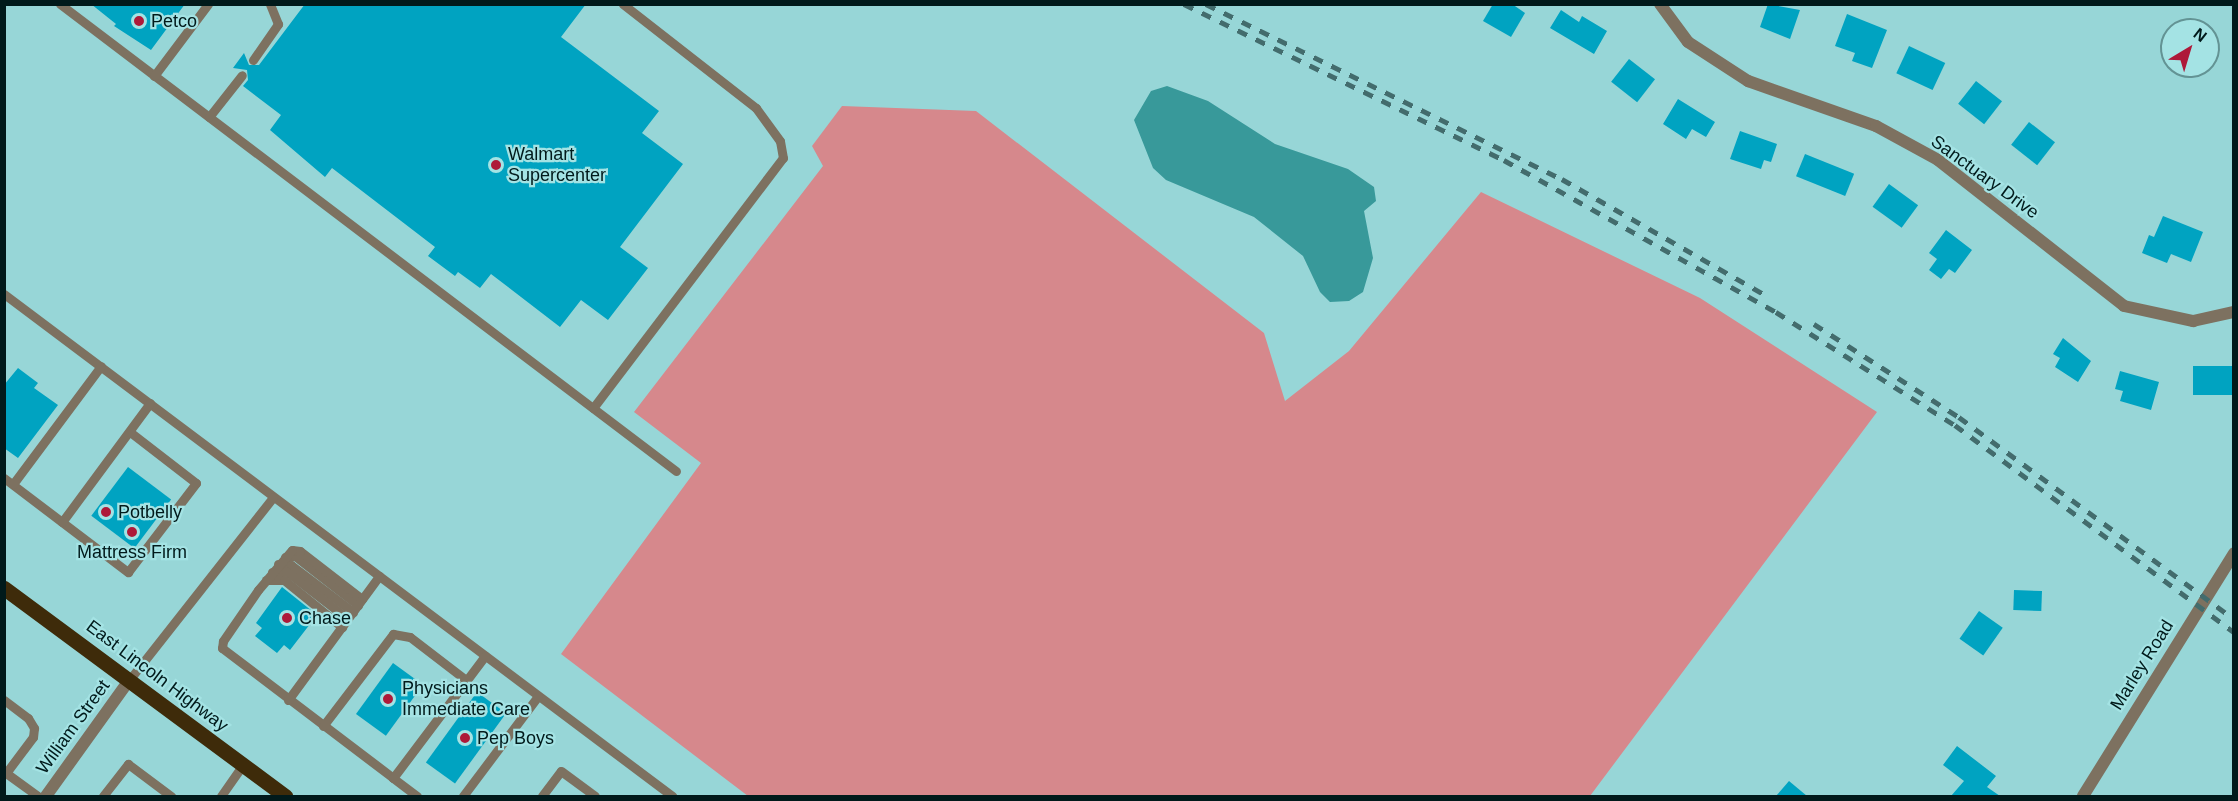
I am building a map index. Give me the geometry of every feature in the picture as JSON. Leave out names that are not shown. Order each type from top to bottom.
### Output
[{"type":"main road","name":"East Lincoln Highway","points":[[4,588],[130,679],[285,796]]},
{"type":"street","name":"Sanctuary Drive","points":[[1660,4],[1688,42],[1749,81],[1876,126],[1938,160],[2124,306],[2193,321],[2234,312]]},
{"type":"street","name":"Marley Road","points":[[2083,796],[2233,554]]},
{"type":"street","name":"William Street","points":[[46,796],[130,679]]},
{"type":"lane","points":[[60,4],[676,471]]},
{"type":"lane","points":[[154,76],[208,4]]},
{"type":"lane","points":[[253,60],[278,24],[270,4]]},
{"type":"lane","points":[[593,408],[783,158],[780,141],[756,108],[623,4]]},
{"type":"lane","points":[[209,117],[242,75]]},
{"type":"lane","points":[[4,294],[672,796]]},
{"type":"lane","points":[[13,484],[100,366]]},
{"type":"lane","points":[[62,522],[150,403]]},
{"type":"lane","points":[[4,478],[128,572],[196,483],[130,432]]},
{"type":"lane","points":[[130,679],[273,497]]},
{"type":"lane","points":[[353,612],[300,551],[292,550],[269,576],[223,641],[222,648],[228,656],[417,796]]},
{"type":"lane","points":[[280,561],[291,565],[353,612]]},
{"type":"lane","points":[[269,576],[278,569],[286,571],[353,612]]},
{"type":"lane","points":[[288,700],[379,576]]},
{"type":"lane","points":[[323,726],[393,634],[410,637],[466,680]]},
{"type":"lane","points":[[393,778],[485,656]]},
{"type":"lane","points":[[463,796],[538,696]]},
{"type":"lane","points":[[4,700],[28,718],[34,728],[33,737],[5,772],[38,796]]},
{"type":"lane","points":[[103,796],[128,764],[171,796]]},
{"type":"lane","points":[[220,796],[243,765]]},
{"type":"lane","points":[[542,796],[561,771],[595,796]]},
{"type":"shaded area","points":[[842,106],[976,111],[1264,333],[1285,401],[1349,351],[1481,192],[1700,298],[1877,412],[1590,796],[748,796],[561,654],[701,463],[634,412],[823,166],[812,146]]},
{"type":"water","points":[[1167,86],[1208,101],[1275,144],[1348,169],[1374,187],[1376,201],[1364,211],[1373,258],[1363,292],[1349,301],[1330,302],[1320,292],[1303,256],[1254,217],[1166,180],[1153,168],[1134,120],[1151,91]]},
{"type":"building","points":[[91,4],[185,4],[151,50],[114,26],[116,24]]},
{"type":"building","name":"Walmart Supercenter","points":[[305,4],[586,4],[561,37],[659,111],[642,133],[683,164],[620,247],[648,268],[608,320],[581,300],[560,327],[491,274],[480,288],[458,272],[455,276],[428,256],[435,247],[332,168],[325,177],[270,130],[281,115],[243,86],[248,80],[247,70],[233,68],[244,53],[249,65],[259,65]]},
{"type":"building","points":[[1493,4],[1512,4],[1525,13],[1511,37],[1483,21]]},
{"type":"building","points":[[1768,4],[1800,10],[1790,39],[1760,27]]},
{"type":"building","points":[[1561,10],[1579,22],[1582,16],[1607,31],[1594,54],[1550,28]]},
{"type":"building","points":[[1847,14],[1887,30],[1872,68],[1852,61],[1855,53],[1835,46]]},
{"type":"building","points":[[1909,46],[1945,63],[1933,90],[1896,73]]},
{"type":"building","points":[[1629,59],[1655,79],[1637,102],[1611,82]]},
{"type":"building","points":[[1976,81],[2002,101],[1984,124],[1958,104]]},
{"type":"building","points":[[1678,99],[1715,122],[1706,137],[1692,129],[1686,139],[1663,124]]},
{"type":"building","points":[[2029,122],[2055,142],[2037,165],[2011,145]]},
{"type":"building","points":[[1740,131],[1777,144],[1771,162],[1764,160],[1761,169],[1730,159]]},
{"type":"building","points":[[1805,154],[1854,174],[1845,196],[1796,176]]},
{"type":"building","points":[[1889,184],[1918,205],[1902,228],[1873,207]]},
{"type":"building","points":[[2163,216],[2203,232],[2191,262],[2171,254],[2167,263],[2142,253],[2149,235],[2154,237]]},
{"type":"building","points":[[1946,230],[1972,250],[1955,273],[1949,269],[1941,279],[1929,270],[1937,259],[1929,253]]},
{"type":"building","points":[[2063,338],[2091,361],[2078,382],[2055,367],[2060,358],[2053,354]]},
{"type":"building","points":[[2193,366],[2234,366],[2234,395],[2193,395]]},
{"type":"building","points":[[18,368],[38,383],[34,388],[58,405],[18,458],[4,448],[4,385]]},
{"type":"building","points":[[2120,371],[2159,382],[2151,410],[2120,401],[2123,391],[2115,389]]},
{"type":"building","points":[[128,467],[171,499],[134,548],[91,516]]},
{"type":"building","name":"Chase","points":[[282,587],[317,615],[290,650],[284,645],[277,653],[255,636],[262,628],[256,623]]},
{"type":"building","points":[[2014,590],[2042,591],[2041,611],[2013,610]]},
{"type":"building","points":[[1979,611],[2003,628],[1983,655],[1959,639]]},
{"type":"building","name":"Physicians Immediate Care","points":[[393,663],[423,685],[386,736],[356,714]]},
{"type":"building","name":"Pep Boys","points":[[477,692],[506,713],[455,784],[426,762]]},
{"type":"building","points":[[1957,746],[1996,776],[1987,787],[2000,796],[1951,796],[1964,781],[1943,765]]},
{"type":"building","points":[[1789,781],[1807,796],[1776,796]]},
{"type":"railway","points":[[1184,4],[1504,160],[1776,312],[1955,425],[2234,632]]},
{"type":"railway","points":[[1206,4],[1562,179],[1765,295]]},
{"type":"railway","points":[[1814,324],[1959,417],[2234,619]]},
{"type":"place","name":"Petco","points":[[139,21]]},
{"type":"place","name":"Walmart Supercenter","points":[[496,165]]},
{"type":"place","name":"Potbelly","points":[[106,512]]},
{"type":"place","name":"Mattress Firm","points":[[132,532]]},
{"type":"place","name":"Chase","points":[[287,618]]},
{"type":"place","name":"Physicians Immediate Care","points":[[388,699]]},
{"type":"place","name":"Pep Boys","points":[[465,738]]}]
